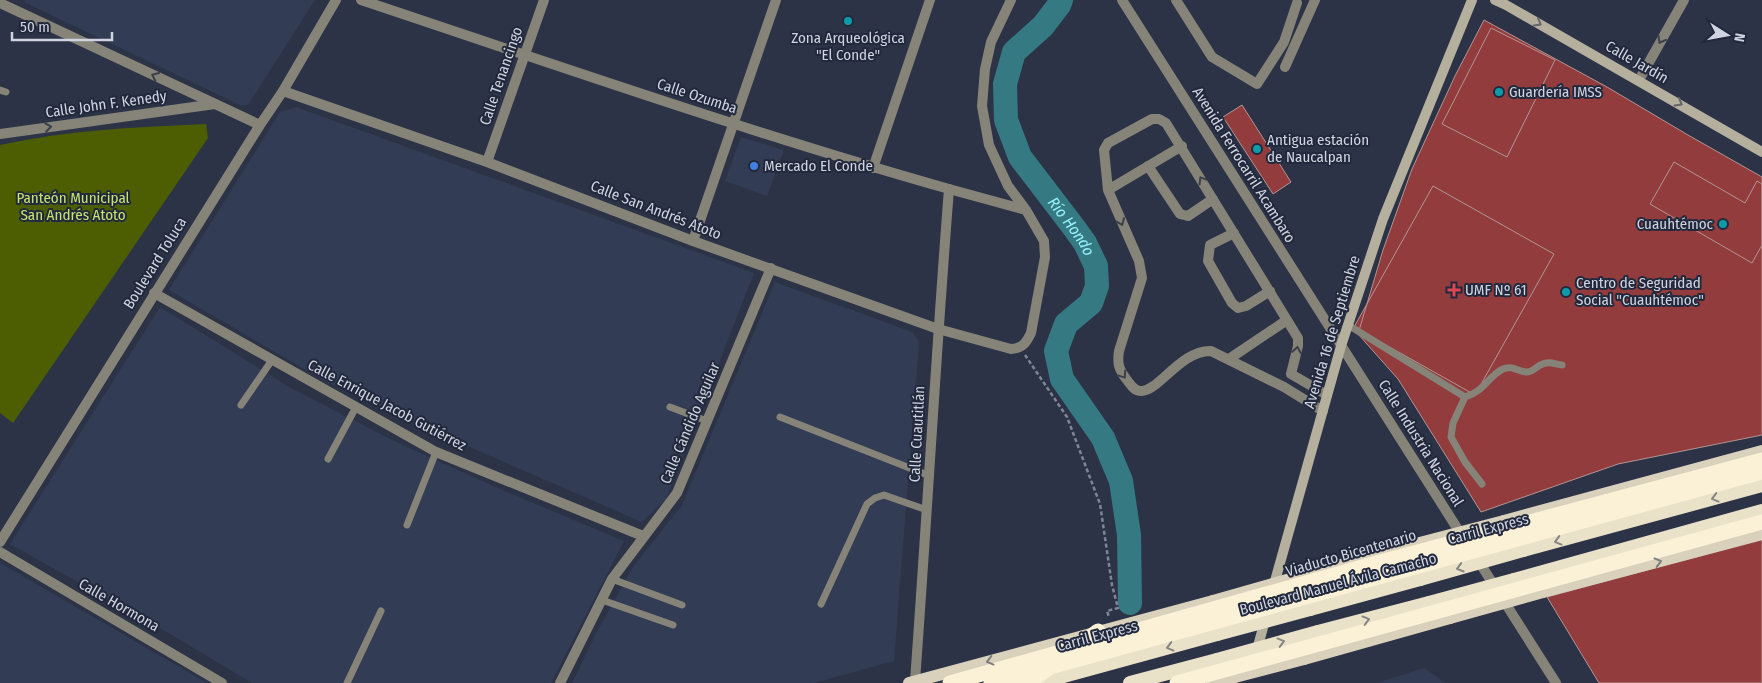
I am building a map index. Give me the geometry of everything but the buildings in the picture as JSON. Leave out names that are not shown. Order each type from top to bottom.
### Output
[{"type":"highway","name":"Viaducto Bicentenario","points":[[950,683],[1380,562],[1762,460]]},
{"type":"highway","name":"Carril Express","points":[[991,683],[1762,472]]},
{"type":"highway","name":"Boulevard Manuel Ávila Camacho","points":[[1038,683],[1762,485]]},
{"type":"highway","points":[[1130,683],[1762,512]]},
{"type":"highway","points":[[1177,683],[1762,522]]},
{"type":"highway","points":[[1028,683],[1101,631]]},
{"type":"main road","name":"Avenida 16 de Septiembre","points":[[1248,683],[1341,346],[1383,219],[1472,0]]},
{"type":"main road","name":"Calle Jardín","points":[[1495,0],[1506,4],[1762,152]]},
{"type":"main road","points":[[912,682],[1762,451]]},
{"type":"main road","points":[[1212,683],[1762,534]]},
{"type":"street","name":"Boulevard Toluca","points":[[0,542],[154,293],[283,91],[336,0]]},
{"type":"street","name":"Calle Ozumba","points":[[361,0],[732,124],[873,168],[1026,210]]},
{"type":"street","name":"Calle Tenancingo","points":[[487,162],[544,0]]},
{"type":"street","points":[[873,168],[930,0]]},
{"type":"street","points":[[1011,0],[992,42],[985,69],[982,106],[989,145],[1008,186],[1026,210],[1044,241],[1045,257],[1031,333],[1026,343],[1020,348]]},
{"type":"street","name":"Avenida Ferrocarril Acambaro","points":[[1122,0],[1341,346]]},
{"type":"street","points":[[1176,0],[1212,57],[1257,84],[1284,42],[1294,2],[1310,10]]},
{"type":"street","points":[[1285,68],[1315,0]]},
{"type":"street","points":[[1639,80],[1684,0]]},
{"type":"street","points":[[693,241],[773,1]]},
{"type":"street","points":[[3,3],[260,125]]},
{"type":"street","name":"Calle San Andrés Atoto","points":[[283,91],[487,162],[693,241],[938,329],[1011,349],[1020,348]]},
{"type":"street","name":"Calle John F. Kenedy","points":[[0,134],[216,104]]},
{"type":"street","points":[[1284,387],[1291,374],[1298,338],[1182,146],[1166,123],[1159,119],[1152,119],[1108,144],[1104,150],[1108,190],[1139,261],[1142,278],[1117,360],[1119,369],[1133,389],[1142,391],[1149,389],[1180,362],[1205,350],[1216,352],[1284,387],[1323,411]]},
{"type":"street","points":[[1108,190],[1182,146]]},
{"type":"street","points":[[1148,166],[1180,214],[1188,216],[1213,199]]},
{"type":"street","name":"Calle Cuautitlán","points":[[912,682],[928,510],[938,329],[949,189]]},
{"type":"street","points":[[1234,233],[1210,245],[1208,252],[1208,261],[1232,303],[1238,308],[1246,306],[1270,291]]},
{"type":"street","name":"Calle Cándido Aguilar","points":[[560,683],[612,579],[677,493],[771,268]]},
{"type":"street","name":"Calle Enrique Jacob Gutiérrez","points":[[154,293],[436,452],[643,536]]},
{"type":"street","points":[[1229,359],[1287,320]]},
{"type":"street","name":"Calle Industria Nacional","points":[[1341,346],[1556,683]]},
{"type":"street","points":[[1291,374],[1327,395]]},
{"type":"street","name":"Calle Hormona","points":[[0,552],[222,683]]},
{"type":"lane","points":[[1348,325],[1465,397]]},
{"type":"lane","points":[[241,405],[272,360]]},
{"type":"lane","points":[[1482,484],[1465,462],[1451,438],[1453,423],[1465,397],[1480,390],[1503,369],[1513,368],[1526,372],[1533,371],[1546,363],[1562,365]]},
{"type":"lane","points":[[328,459],[356,407]]},
{"type":"lane","points":[[670,407],[707,421]]},
{"type":"lane","points":[[780,417],[930,476]]},
{"type":"lane","points":[[407,525],[436,452]]},
{"type":"lane","points":[[821,604],[867,504],[875,498],[884,495],[928,510]]},
{"type":"lane","points":[[612,579],[682,605]]},
{"type":"lane","points":[[602,600],[673,625]]},
{"type":"lane","points":[[346,683],[380,611]]},
{"type":"path","points":[[1020,348],[1067,417],[1100,504],[1112,585],[1118,608],[1107,610]]},
{"type":"shaded area","points":[[25,0],[315,0],[248,105],[240,105],[24,2]]},
{"type":"shaded area","points":[[296,107],[754,273],[666,499],[642,522],[472,448],[323,380],[169,290],[280,112]]},
{"type":"shaded area","name":"Mercado El Conde","points":[[741,137],[784,150],[767,196],[725,181]]},
{"type":"shaded area","points":[[775,282],[912,332],[919,342],[894,661],[814,683],[572,683],[598,630],[633,567],[682,505]]},
{"type":"shaded area","points":[[160,307],[291,388],[396,442],[502,490],[624,541],[551,683],[252,683],[172,635],[10,544]]},
{"type":"shaded area","points":[[0,563],[207,683],[0,683]]},
{"type":"shaded area","points":[[1424,668],[1446,683],[1377,683]]},
{"type":"green space","name":"Panteón Municipal San Andrés Atoto","points":[[206,124],[208,138],[13,423],[0,413],[0,145],[77,133]]},
{"type":"waterway","name":"Río Hondo","points":[[1061,0],[1043,26],[1014,52],[1005,84],[1006,120],[1020,157],[1085,243],[1096,266],[1097,286],[1091,303],[1066,324],[1056,351],[1062,379],[1103,438],[1121,481],[1129,535],[1130,603]]},
{"type":"place","name":"Zona Arqueológica \"El Conde\"","points":[[848,21]]},
{"type":"place","name":"Guardería IMSS","points":[[1499,92]]},
{"type":"place","name":"Antigua estación de Naucalpan","points":[[1257,149]]},
{"type":"place","name":"Mercado El Conde","points":[[754,166]]},
{"type":"place","name":"Cuauhtémoc","points":[[1723,224]]},
{"type":"place","name":"UMF Nº 61","points":[[1454,290]]},
{"type":"place","name":"Centro de Seguridad Social \"Cuauhtémoc\"","points":[[1566,292]]}]
